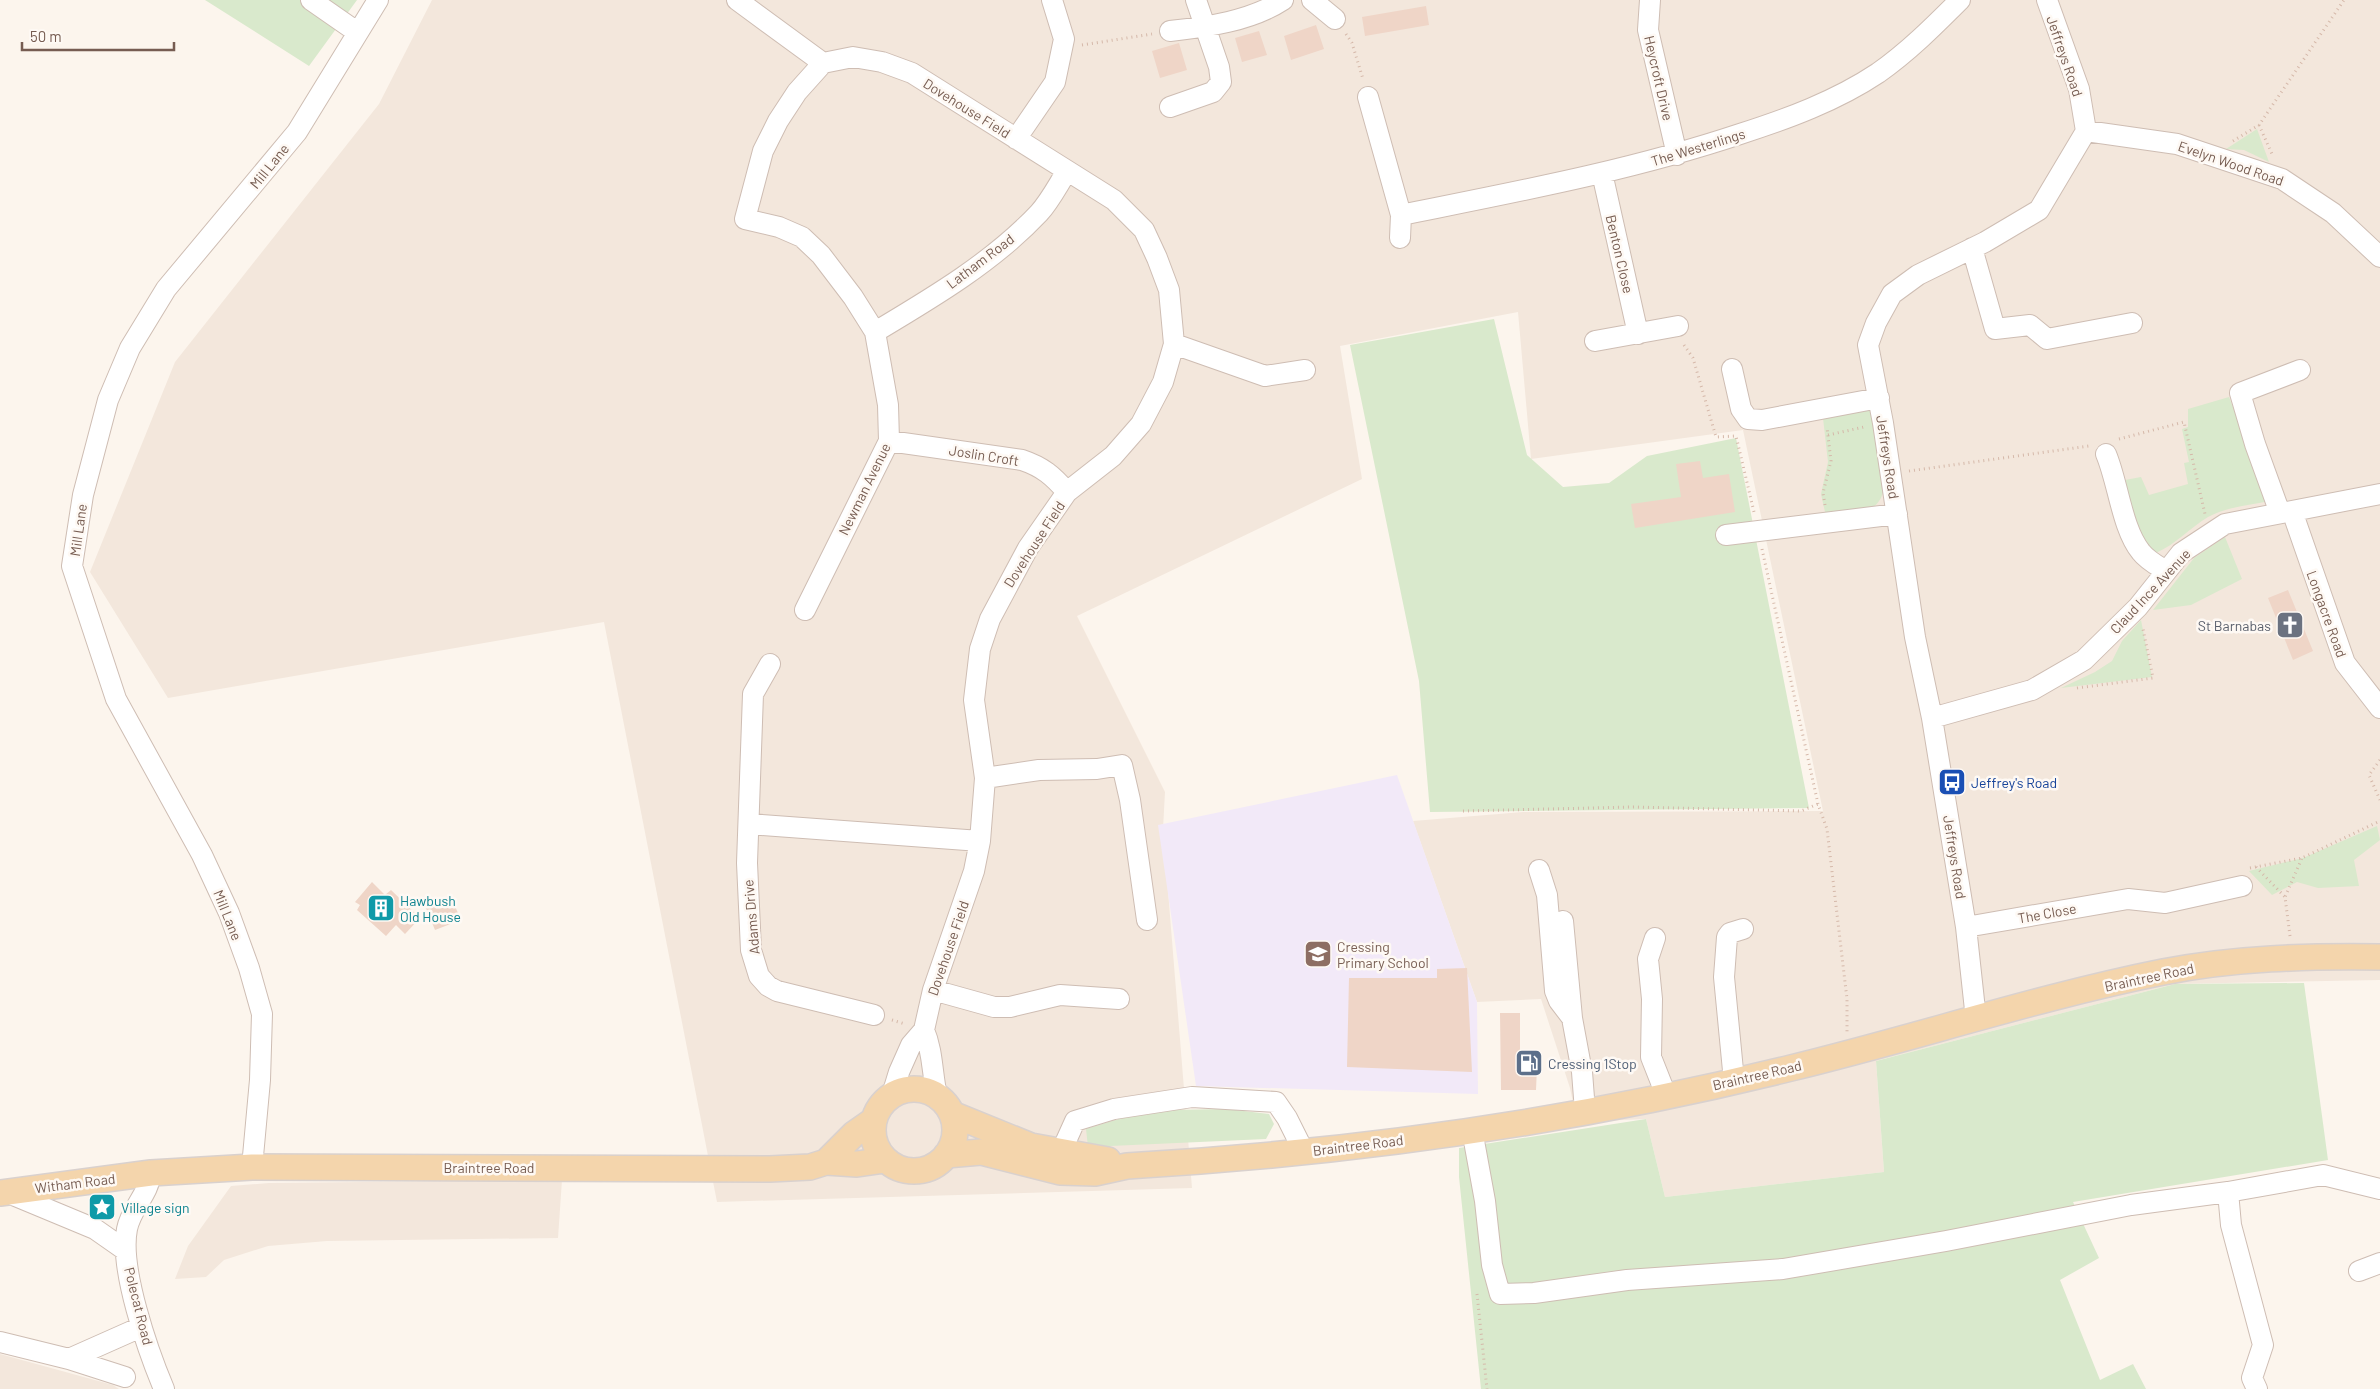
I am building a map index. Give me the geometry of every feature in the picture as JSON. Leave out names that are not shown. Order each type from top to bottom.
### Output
[{"type":"main road","name":"Braintree Road","points":[[946,1155],[981,1152],[1060,1172],[1095,1173],[1127,1166],[1304,1152],[1472,1130],[1585,1111],[1734,1081],[2162,972],[2229,963],[2293,958],[2380,957]]},
{"type":"main road","points":[[915,1089],[944,1105],[954,1136],[946,1155],[936,1164],[917,1171],[897,1168],[885,1160],[874,1143],[874,1120],[880,1106],[892,1095],[915,1089]]},
{"type":"main road","name":"Braintree Road","points":[[944,1105],[1014,1140],[1060,1152],[1096,1157],[1127,1166]]},
{"type":"main road","points":[[826,1162],[854,1134],[874,1120]]},
{"type":"main road","name":"Braintree Road","points":[[151,1173],[252,1167],[770,1168],[810,1167],[826,1162],[857,1164],[885,1160]]},
{"type":"main road","name":"Witham Road","points":[[2,1193],[151,1173]]},
{"type":"street","points":[[311,0],[357,32]]},
{"type":"street","name":"Mill Lane","points":[[252,1167],[260,1080],[262,1014],[249,968],[230,913],[202,855],[116,699],[72,566],[83,495],[108,400],[130,348],[166,289],[297,132],[378,0]]},
{"type":"street","points":[[737,0],[823,63]]},
{"type":"street","points":[[1016,139],[1055,82],[1064,39],[1052,0]]},
{"type":"street","points":[[1170,107],[1213,92],[1220,82],[1219,67],[1196,0]]},
{"type":"street","points":[[1170,31],[1205,27],[1269,9],[1283,0]]},
{"type":"street","points":[[1312,0],[1335,19]]},
{"type":"street","name":"Heycroft Drive","points":[[1650,0],[1648,30],[1677,155]]},
{"type":"street","name":"The Westerlings","points":[[1401,215],[1602,173],[1677,155],[1778,122],[1830,100],[1877,73],[1921,40],[1960,0]]},
{"type":"street","name":"Jeffreys Road","points":[[1976,1019],[1966,927],[1932,718],[1916,637],[1879,398],[1868,345],[1876,323],[1892,294],[1918,275],[1972,248],[2039,210],[2086,131],[2078,89],[2047,0]]},
{"type":"street","name":"Dovehouse Field","points":[[823,63],[852,57],[882,62],[912,73],[1114,200],[1144,230],[1169,290],[1174,344],[1162,382],[1141,424],[1113,456],[1067,492],[1028,548],[1000,597],[980,649],[974,700],[985,778],[980,841],[974,872],[932,990],[924,1030],[911,1046],[899,1072],[892,1095]]},
{"type":"street","name":"Newman Avenue","points":[[805,610],[889,442],[888,405],[875,332],[853,297],[821,255],[802,237],[779,227],[745,219],[763,151],[778,121],[797,92],[823,63]]},
{"type":"street","points":[[1368,97],[1401,215],[1400,238]]},
{"type":"street","name":"Evelyn Wood Road","points":[[2086,131],[2177,144],[2212,154],[2282,179],[2332,213],[2380,257]]},
{"type":"street","name":"Latham Road","points":[[875,332],[959,280],[1001,248],[1040,212],[1067,171]]},
{"type":"street","name":"Benton Close","points":[[1602,173],[1638,334]]},
{"type":"street","points":[[1972,248],[1995,329],[2030,325],[2047,339],[2132,323]]},
{"type":"street","points":[[1595,341],[1678,326]]},
{"type":"street","points":[[1174,344],[1265,376],[1304,370]]},
{"type":"street","points":[[1732,369],[1741,409],[1748,419],[1762,420],[1879,398]]},
{"type":"street","name":"Longacre Road","points":[[2300,370],[2240,393],[2255,444],[2286,512],[2345,663],[2380,708]]},
{"type":"street","name":"Joslin Croft","points":[[889,442],[1022,460],[1041,466],[1051,473],[1067,492]]},
{"type":"street","points":[[2102,447],[2114,474],[2130,534],[2141,554],[2166,571]]},
{"type":"street","name":"Claud Ince Avenue","points":[[1932,718],[2032,690],[2084,660],[2138,606],[2181,553],[2225,524],[2380,494]]},
{"type":"street","points":[[1726,535],[1897,514]]},
{"type":"street","name":"Adams Drive","points":[[770,664],[753,694],[747,863],[751,950],[759,976],[768,986],[777,991],[874,1015]]},
{"type":"street","points":[[985,778],[1040,770],[1097,769],[1122,766],[1130,800],[1147,920]]},
{"type":"street","points":[[749,824],[980,841]]},
{"type":"street","points":[[1539,870],[1547,895],[1555,991],[1559,1001],[1572,1018]]},
{"type":"street","name":"The Close","points":[[1966,927],[2128,899],[2164,903],[2244,878]]},
{"type":"street","points":[[1560,892],[1572,1018],[1582,1072],[1585,1111]]},
{"type":"street","points":[[1734,1081],[1724,977],[1727,937],[1730,933],[1743,929]]},
{"type":"street","points":[[1654,938],[1648,959],[1652,999],[1651,1057],[1666,1095]]},
{"type":"street","points":[[932,990],[983,1005],[1010,1007],[1060,996],[1119,999]]},
{"type":"street","name":"Dovehouse Field","points":[[924,1030],[931,1046],[933,1079],[944,1105]]},
{"type":"street","points":[[1060,1152],[1075,1121],[1114,1109],[1192,1097],[1276,1102],[1287,1118],[1304,1152]]},
{"type":"street","points":[[1472,1130],[1485,1201],[1492,1265],[1500,1294],[1534,1293],[1627,1280],[1783,1269],[1946,1242],[2131,1205],[2228,1192],[2322,1175],[2380,1189]]},
{"type":"street","name":"Polecat Road","points":[[151,1173],[149,1186],[132,1215],[127,1229],[125,1250],[141,1327],[164,1389]]},
{"type":"street","points":[[2228,1192],[2231,1225],[2263,1344],[2252,1378],[2257,1389]]},
{"type":"street","name":"Polecat Road","points":[[2,1193],[95,1229],[125,1250]]},
{"type":"street","points":[[2359,1271],[2380,1263]]},
{"type":"street","points":[[69,1359],[141,1327]]},
{"type":"street","points":[[0,1342],[69,1359],[125,1377]]},
{"type":"path","points":[[2212,154],[2259,125],[2344,0]]},
{"type":"path","points":[[1335,19],[1352,42],[1368,97]]},
{"type":"path","points":[[1062,50],[1087,44],[1170,31]]},
{"type":"path","points":[[2259,125],[2282,179]]},
{"type":"path","points":[[1678,326],[1681,341],[1693,358],[1716,437],[1736,436],[1818,804],[1827,829],[1846,990],[1847,1053]]},
{"type":"path","points":[[1823,408],[1831,461],[1823,494],[1828,522]]},
{"type":"path","points":[[1891,474],[2102,447],[2184,422],[2210,534]]},
{"type":"path","points":[[1828,435],[1883,423]]},
{"type":"path","points":[[2048,681],[2060,690],[2153,678],[2138,606]]},
{"type":"path","points":[[2380,760],[2369,775],[2380,800]]},
{"type":"path","points":[[1464,810],[1633,807],[1801,811],[1818,804]]},
{"type":"path","points":[[2244,878],[2256,867],[2302,858],[2380,821]]},
{"type":"path","points":[[2293,958],[2285,897],[2302,858]]},
{"type":"path","points":[[2256,867],[2285,897]]},
{"type":"path","points":[[874,1015],[924,1030]]},
{"type":"shaded area","points":[[432,0],[2380,0],[2380,980],[2175,984],[1876,1061],[1884,1172],[1665,1197],[1646,1119],[1577,1122],[1570,1088],[1541,999],[1477,1002],[1413,821],[1523,812],[1823,811],[1743,430],[1531,459],[1518,312],[1340,346],[1362,479],[1077,616],[1165,792],[1163,829],[1192,1188],[717,1202],[604,622],[168,698],[90,572],[175,362],[379,104]]},
{"type":"shaded area","name":"Cressing Primary School","points":[[1397,775],[1477,1002],[1478,1094],[1196,1086],[1158,825]]},
{"type":"shaded area","points":[[562,1180],[558,1238],[327,1241],[268,1246],[224,1260],[206,1277],[175,1279],[188,1246],[231,1186],[269,1183]]},
{"type":"shaded area","points":[[0,1354],[113,1385],[119,1389],[0,1389]]},
{"type":"green space","points":[[205,0],[357,0],[309,66]]},
{"type":"green space","points":[[2257,129],[2269,162],[2244,150],[2226,149]]},
{"type":"green space","points":[[1494,319],[1527,455],[1563,487],[1609,483],[1647,456],[1736,438],[1809,808],[1430,812],[1419,681],[1350,345]]},
{"type":"green space","points":[[2229,397],[2270,501],[2222,511],[2208,517],[2156,553],[2144,547],[2122,487],[2125,480],[2141,477],[2149,495],[2188,484],[2184,463],[2189,462],[2182,429],[2188,427],[2188,409]]},
{"type":"green space","points":[[1870,409],[1885,484],[1882,495],[1877,503],[1864,511],[1825,512],[1821,494],[1828,462],[1823,418]]},
{"type":"green space","points":[[2225,537],[2242,579],[2191,605],[2153,610],[2194,558]]},
{"type":"green space","points":[[2141,620],[2152,677],[2061,688],[2095,672],[2112,661],[2122,641]]},
{"type":"green space","points":[[2377,826],[2380,840],[2354,860],[2359,886],[2318,888],[2297,882],[2272,895],[2249,871],[2303,858]]},
{"type":"green space","points":[[2304,983],[2328,1160],[2073,1202],[2099,1258],[2060,1280],[2100,1380],[2133,1364],[2146,1389],[1481,1389],[1459,1177],[1459,1148],[1646,1119],[1665,1197],[1884,1172],[1876,1061],[2175,984]]},
{"type":"green space","points":[[1227,1109],[1269,1114],[1274,1124],[1266,1139],[1088,1147],[1086,1129],[1122,1118],[1168,1110]]},
{"type":"building","points":[[1426,6],[1429,25],[1365,36],[1362,17]]},
{"type":"building","points":[[1316,25],[1324,49],[1291,60],[1284,36]]},
{"type":"building","points":[[1259,31],[1267,55],[1242,62],[1235,38]]},
{"type":"building","points":[[1179,43],[1187,70],[1160,78],[1152,51]]},
{"type":"building","points":[[1700,461],[1703,478],[1729,474],[1735,512],[1635,528],[1631,504],[1681,497],[1676,464]]},
{"type":"building","name":"St Barnabas","points":[[2288,590],[2313,651],[2293,660],[2268,598]]},
{"type":"building","name":"Hawbush Old House","points":[[372,882],[385,895],[391,890],[420,918],[405,934],[396,925],[386,936],[357,910],[360,905],[355,902]]},
{"type":"building","points":[[451,897],[461,920],[435,930],[426,908]]},
{"type":"building","name":"Cressing Primary School","points":[[1467,968],[1472,1072],[1347,1067],[1349,978],[1437,978],[1437,969]]},
{"type":"building","points":[[1500,1013],[1520,1013],[1520,1067],[1537,1067],[1536,1090],[1501,1090]]},
{"type":"place","name":"St Barnabas","points":[[2290,625]]},
{"type":"place","name":"Jeffrey's Road","points":[[1952,782]]},
{"type":"place","name":"Hawbush Old House","points":[[381,908]]},
{"type":"place","name":"Cressing Primary School","points":[[1318,954]]},
{"type":"place","name":"Cressing 1Stop","points":[[1529,1063]]},
{"type":"place","name":"Village sign","points":[[102,1207]]}]
